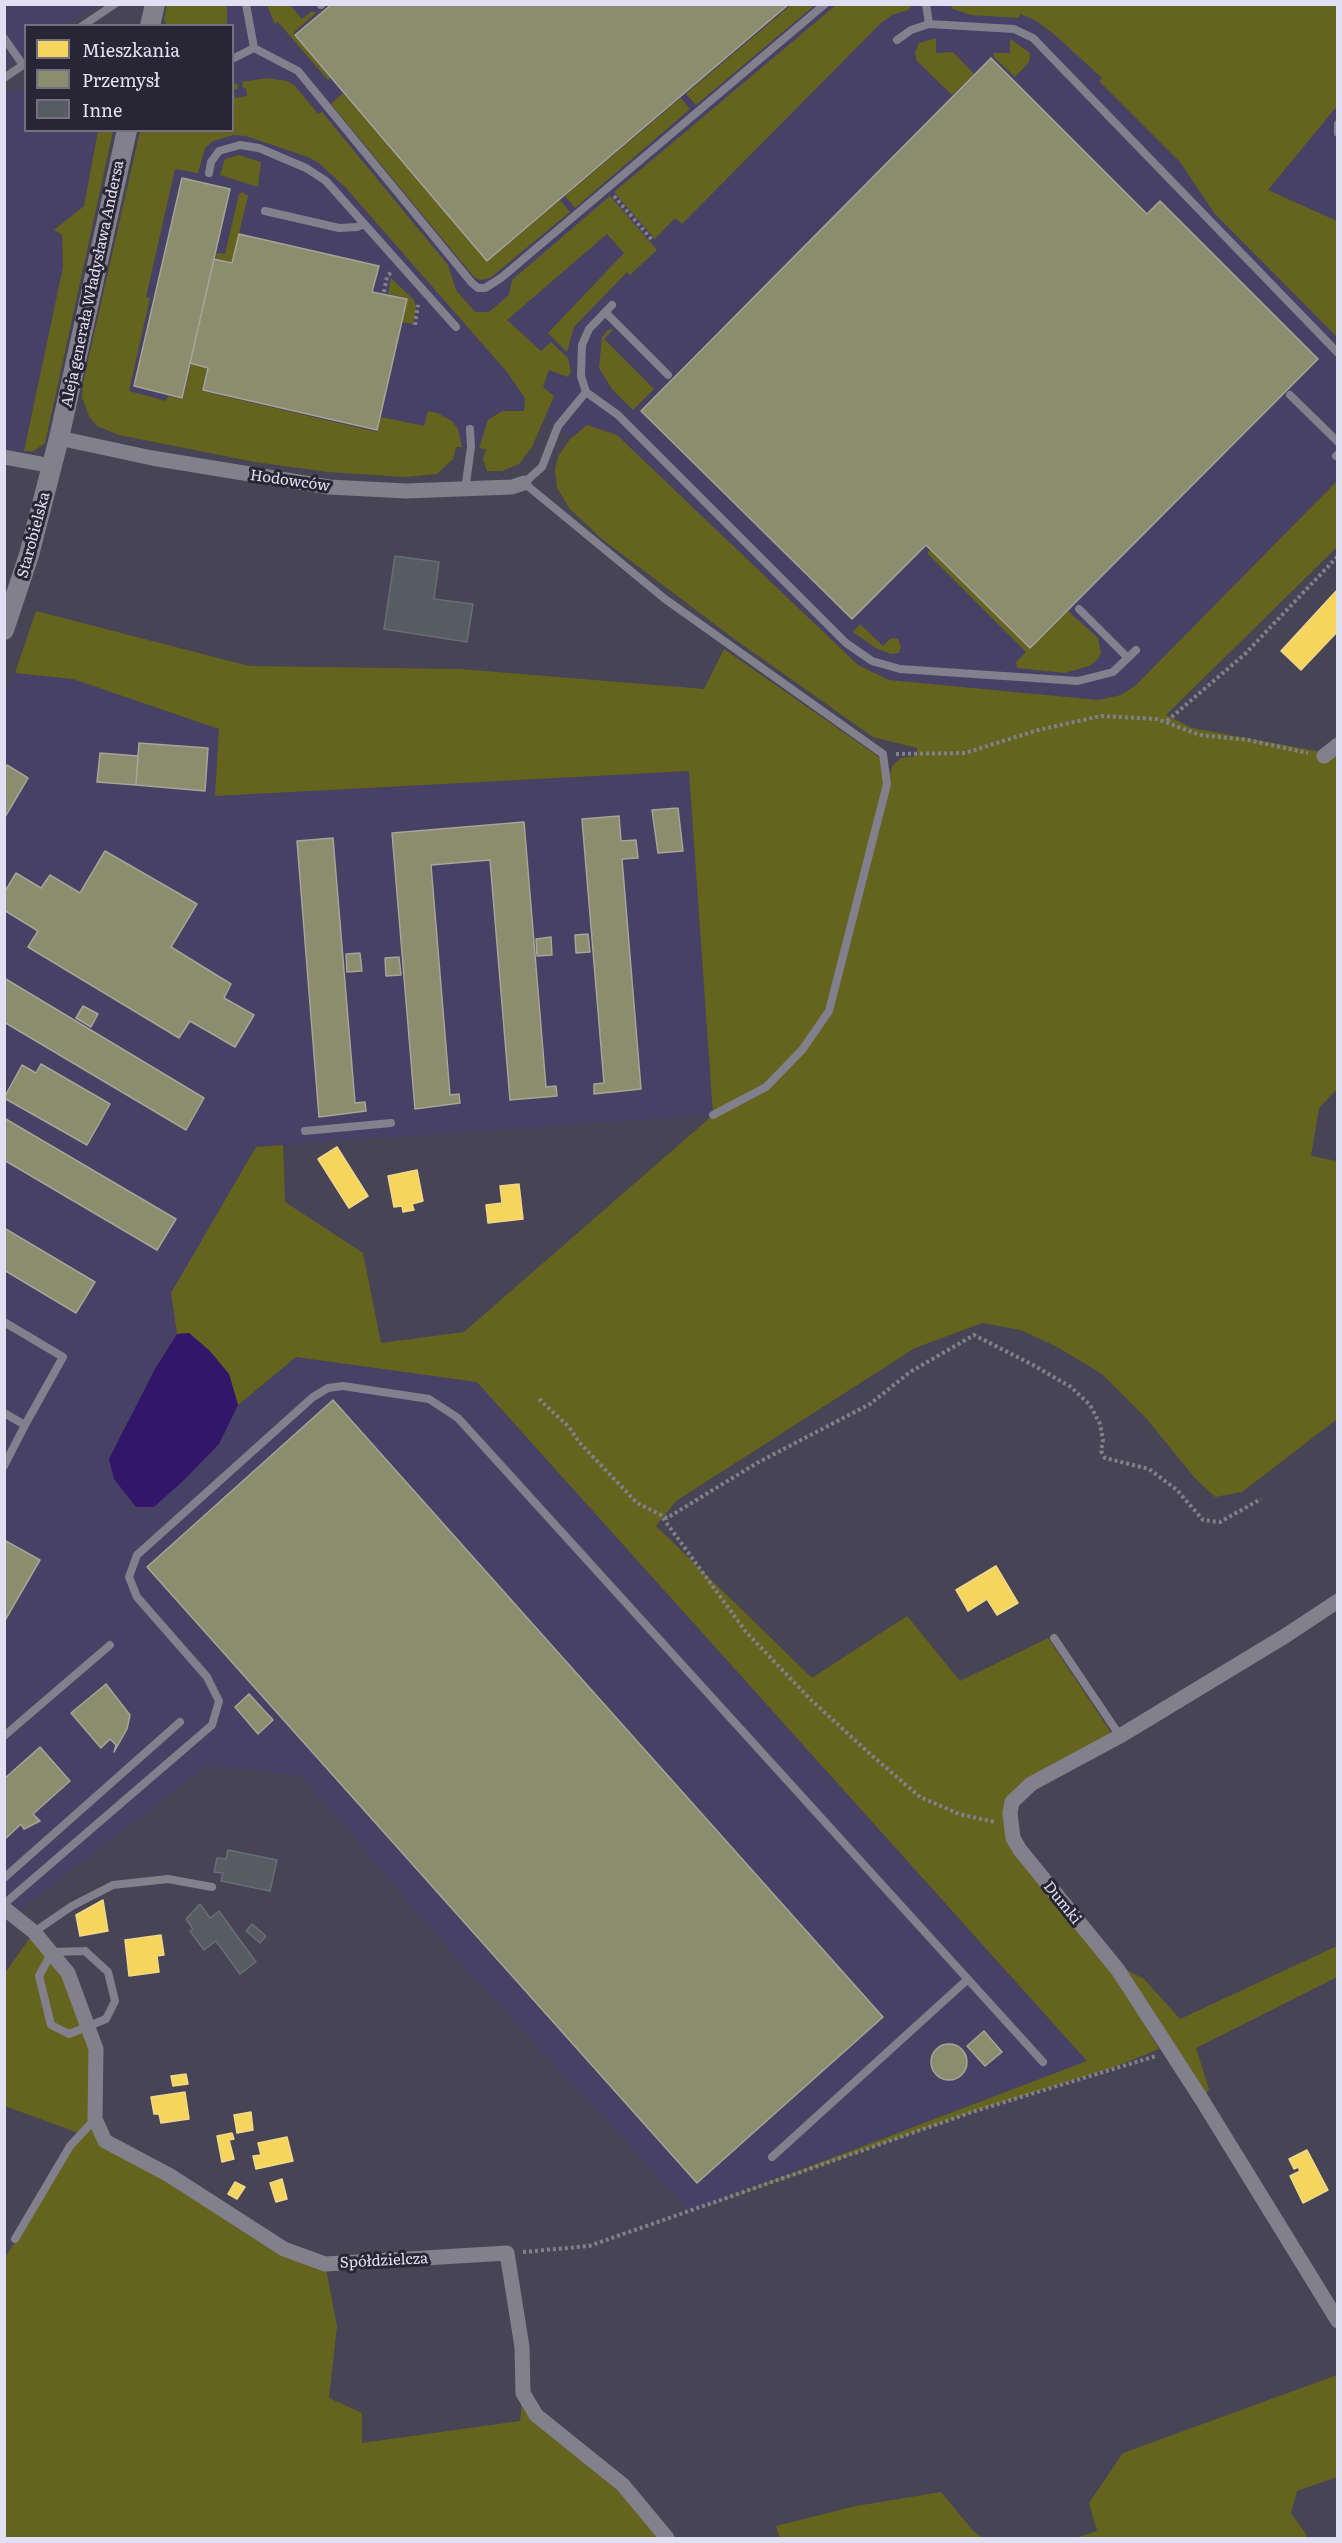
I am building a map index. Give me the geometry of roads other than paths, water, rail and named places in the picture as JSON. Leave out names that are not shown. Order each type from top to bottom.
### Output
[{"type":"street","points":[[150,24],[155,4]]},
{"type":"street","name":"Aleja generała Władysława Andersa","points":[[59,438],[127,132]]},
{"type":"street","name":"Starobielska","points":[[4,630],[29,555],[59,438]]},
{"type":"street","name":"Hodowców","points":[[59,438],[186,464],[329,487],[406,491],[465,490],[512,487],[524,483]]},
{"type":"street","points":[[4,457],[52,466]]},
{"type":"street","points":[[1331,758],[1338,745]]},
{"type":"street","points":[[1120,1736],[1285,1636],[1338,1601]]},
{"type":"street","name":"Dumki","points":[[1120,1736],[1030,1784],[1012,1802],[1010,1826],[1020,1850],[1118,1970],[1338,2321]]},
{"type":"street","points":[[4,1906],[34,1932],[68,1973],[96,2049],[95,2119]]},
{"type":"street","name":"Spółdzielcza","points":[[95,2119],[105,2141],[169,2175],[284,2249],[325,2264],[507,2253],[522,2347],[523,2393],[536,2415],[623,2485],[667,2538]]},
{"type":"lane","points":[[85,24],[115,4]]},
{"type":"lane","points":[[246,4],[254,48]]},
{"type":"lane","points":[[254,48],[298,71],[478,288],[485,288],[501,278],[608,189],[825,4]]},
{"type":"lane","points":[[926,4],[929,24]]},
{"type":"lane","points":[[897,40],[911,30],[929,24],[1014,29],[1033,38],[1338,353]]},
{"type":"lane","points":[[4,38],[24,64],[4,78]]},
{"type":"lane","points":[[234,58],[254,48]]},
{"type":"lane","points":[[1338,124],[1338,133]]},
{"type":"lane","points":[[209,173],[211,162],[219,151],[240,146],[259,148],[292,160],[326,181],[456,327]]},
{"type":"lane","points":[[265,211],[339,228],[357,227],[364,224]]},
{"type":"lane","points":[[612,306],[589,329],[582,345],[581,376],[586,392],[618,415],[846,643],[872,660],[900,669],[1078,681],[1113,672],[1136,650]]},
{"type":"lane","points":[[605,312],[668,375]]},
{"type":"lane","points":[[586,392],[558,426],[542,467],[524,483],[665,599],[883,754],[887,784],[829,1011],[802,1050],[766,1087],[713,1114]]},
{"type":"lane","points":[[1290,395],[1338,442]]},
{"type":"lane","points":[[465,490],[471,447],[470,429]]},
{"type":"lane","points":[[1079,609],[1128,658]]},
{"type":"lane","points":[[305,1131],[391,1123]]},
{"type":"lane","points":[[4,1322],[63,1358],[4,1466]]},
{"type":"lane","points":[[4,1906],[212,1725],[219,1701],[207,1677],[137,1597],[129,1577],[137,1555],[313,1397],[328,1388],[343,1386],[429,1398],[458,1418],[1043,2062]]},
{"type":"lane","points":[[4,1413],[25,1425]]},
{"type":"lane","points":[[1054,1638],[1120,1736]]},
{"type":"lane","points":[[4,1736],[110,1645]]},
{"type":"lane","points":[[4,1878],[180,1722]]},
{"type":"lane","points":[[34,1932],[72,1906],[113,1885],[168,1879],[212,1887]]},
{"type":"lane","points":[[84,1951],[108,1972],[114,2001],[106,2019],[69,2034],[51,2025],[39,1976],[52,1952],[84,1951]]},
{"type":"lane","points":[[772,2157],[968,1979]]},
{"type":"lane","points":[[15,2239],[70,2146],[95,2119]]}]
